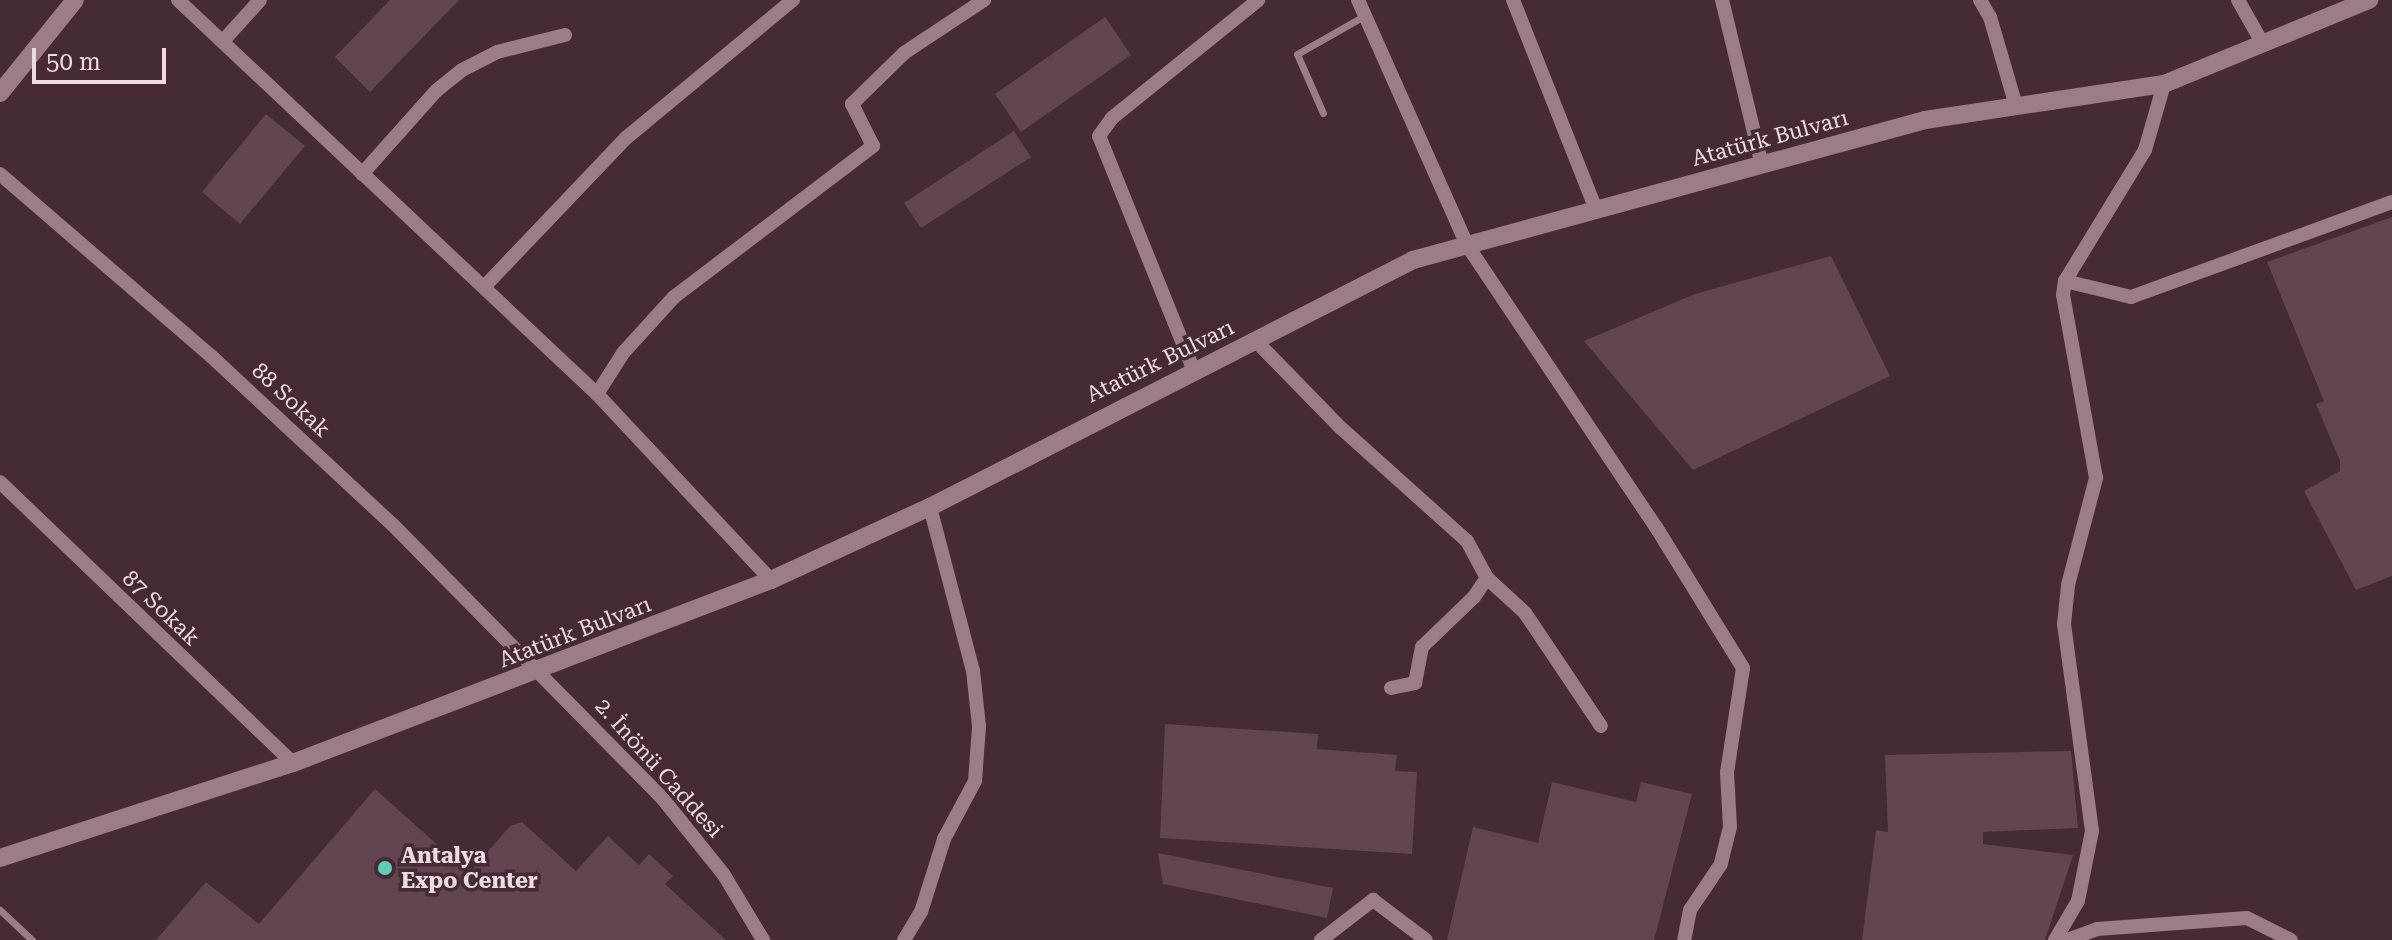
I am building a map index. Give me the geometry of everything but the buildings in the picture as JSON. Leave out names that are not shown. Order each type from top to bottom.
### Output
[{"type":"street","points":[[0,93],[75,0]]},
{"type":"street","points":[[178,0],[597,394],[771,580]]},
{"type":"street","points":[[223,41],[260,0]]},
{"type":"street","points":[[484,287],[626,138],[793,0]]},
{"type":"street","points":[[597,394],[623,353],[674,297],[873,146],[852,104],[904,53],[984,0]]},
{"type":"street","points":[[1194,371],[1099,136],[1112,118],[1258,0]]},
{"type":"street","points":[[1358,0],[1467,245],[1656,527],[1743,668],[1727,772],[1730,827],[1721,864],[1690,910],[1684,940]]},
{"type":"street","points":[[1513,0],[1596,210]]},
{"type":"street","points":[[1722,0],[1762,165]]},
{"type":"street","points":[[1980,0],[1990,17],[2016,106]]},
{"type":"street","points":[[2238,0],[2263,44]]},
{"type":"street","name":"Atatürk Bulvarı","points":[[0,858],[293,763],[539,672],[771,580],[930,507],[1413,260],[1925,120],[2164,84],[2369,0]]},
{"type":"street","points":[[362,174],[436,91],[462,70],[507,48],[565,35]]},
{"type":"street","points":[[2055,940],[2078,901],[2092,831],[2064,624],[2068,585],[2096,478],[2063,295],[2065,281],[2145,150],[2164,84]]},
{"type":"street","name":"88 Sokak","points":[[0,174],[245,387],[392,524],[539,672]]},
{"type":"street","points":[[2065,281],[2131,297],[2392,202]]},
{"type":"street","points":[[1255,340],[1341,428],[1443,515],[1467,541],[1487,578],[1525,613],[1601,726]]},
{"type":"street","name":"87 Sokak","points":[[0,482],[293,763]]},
{"type":"street","points":[[904,940],[921,912],[944,839],[975,781],[979,726],[973,671],[930,507]]},
{"type":"street","points":[[1391,688],[1415,683],[1422,647],[1474,597],[1487,578]]},
{"type":"street","name":"2. İnönü Caddesi","points":[[539,672],[663,799],[724,875],[763,940]]},
{"type":"street","points":[[1321,940],[1373,900],[1426,940]]},
{"type":"street","points":[[2072,939],[2097,929],[2247,918],[2291,940]]},
{"type":"lane","points":[[1323,113],[1297,54],[1365,15]]},
{"type":"lane","points":[[0,910],[32,940]]},
{"type":"place","name":"Antalya Expo Center","points":[[385,868]]}]
